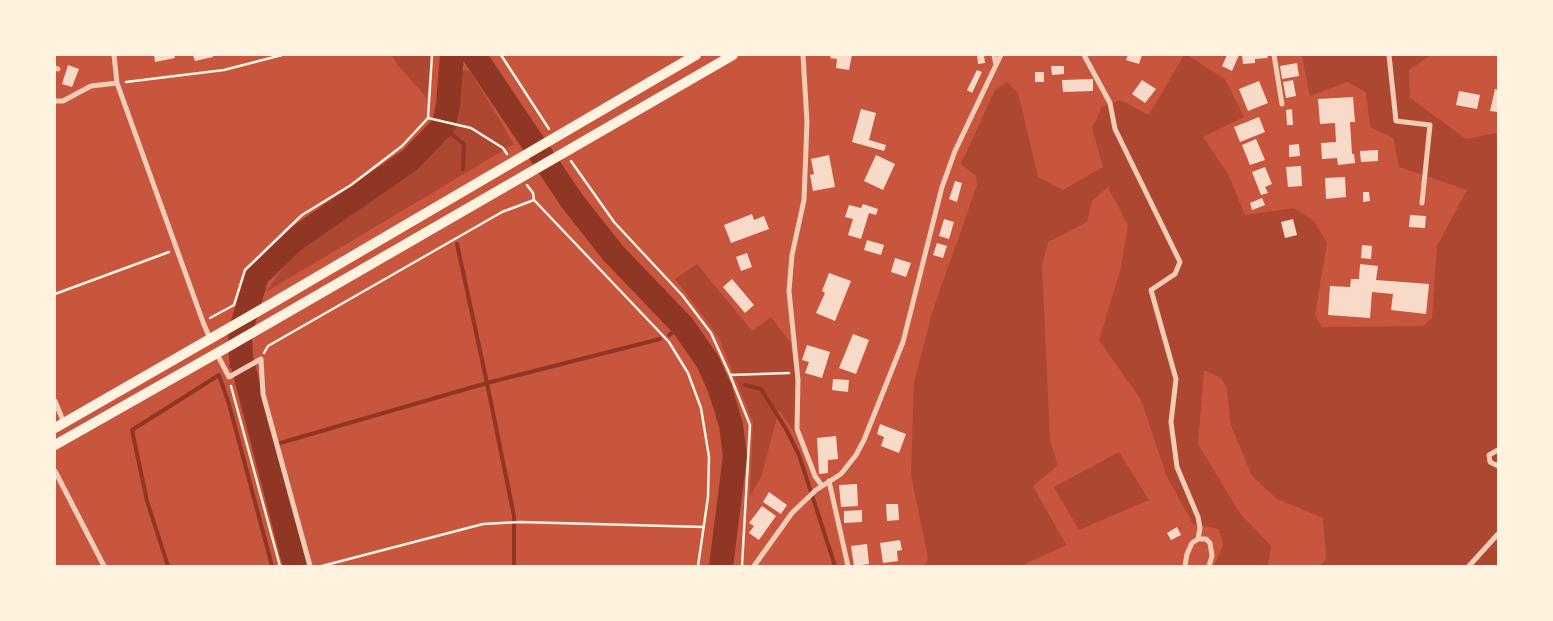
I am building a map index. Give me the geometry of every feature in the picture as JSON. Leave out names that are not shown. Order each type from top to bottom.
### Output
[{"type":"highway","points":[[59,425],[269,305],[696,55]]},
{"type":"highway","points":[[55,445],[222,351],[733,55]]},
{"type":"street","points":[[114,55],[117,83],[210,339]]},
{"type":"street","points":[[803,55],[807,122],[804,200],[792,255],[789,291],[798,380],[796,429],[815,476],[822,486]]},
{"type":"street","points":[[994,55],[996,65]]},
{"type":"street","points":[[754,566],[792,513],[816,490],[840,474],[856,455],[864,440],[903,342],[942,188],[955,152],[1001,55]]},
{"type":"street","points":[[1084,55],[1110,104],[1115,129],[1180,262],[1175,274],[1151,290],[1176,379],[1170,422],[1177,468],[1198,517],[1200,528],[1198,539]]},
{"type":"street","points":[[1274,55],[1282,104]]},
{"type":"street","points":[[1389,55],[1396,121],[1430,126],[1422,203]]},
{"type":"street","points":[[55,100],[62,101],[91,86],[117,83]]},
{"type":"street","points":[[222,351],[229,377],[261,359],[263,394],[310,566]]},
{"type":"street","points":[[55,401],[59,425]]},
{"type":"street","points":[[1498,450],[1489,455],[1490,462],[1498,466]]},
{"type":"street","points":[[55,471],[104,566]]},
{"type":"street","points":[[829,481],[848,566]]},
{"type":"street","points":[[1469,566],[1498,534]]},
{"type":"street","points":[[1185,566],[1187,554],[1192,543],[1198,539],[1206,539],[1210,543],[1212,556],[1209,566]]},
{"type":"path","points":[[117,83],[224,70],[282,55]]},
{"type":"path","points":[[203,322],[234,305],[245,270],[302,215],[351,185],[402,146],[428,118],[432,55]]},
{"type":"path","points":[[501,55],[556,138]]},
{"type":"path","points":[[428,118],[471,128],[503,148],[512,163]]},
{"type":"path","points":[[565,153],[614,222],[682,295],[710,333],[730,375],[750,425],[742,566]]},
{"type":"path","points":[[522,178],[533,193],[534,200],[669,342],[688,373],[701,408],[708,457],[708,497],[698,566]]},
{"type":"path","points":[[261,359],[268,346],[502,212],[534,200]]},
{"type":"path","points":[[55,294],[177,250]]},
{"type":"path","points":[[730,375],[790,372],[798,380]]},
{"type":"path","points":[[229,377],[280,566]]},
{"type":"path","points":[[322,566],[483,524],[520,522],[704,527]]},
{"type":"shaded area","points":[[392,55],[430,55],[427,98],[396,63]]},
{"type":"shaded area","points":[[1184,55],[1187,55],[1225,79],[1244,117],[1203,137],[1228,174],[1245,215],[1294,208],[1314,221],[1327,243],[1315,315],[1322,327],[1423,326],[1432,318],[1437,246],[1467,190],[1399,167],[1393,138],[1370,127],[1366,92],[1347,82],[1310,96],[1302,55],[1431,55],[1409,70],[1410,98],[1466,139],[1495,133],[1498,135],[1498,566],[1320,566],[1326,559],[1323,518],[1277,499],[1252,476],[1230,423],[1227,388],[1221,378],[1204,370],[1198,444],[1239,512],[1271,546],[1268,566],[1214,566],[1223,545],[1219,529],[1193,524],[1167,477],[1141,400],[1099,340],[1121,268],[1128,225],[1108,187],[1092,201],[1087,222],[1048,242],[1042,266],[1050,440],[1058,465],[1033,486],[1066,545],[1024,566],[926,566],[928,558],[911,475],[914,382],[933,310],[977,185],[976,176],[961,164],[995,90],[1007,82],[1018,93],[1038,177],[1063,190],[1103,167],[1092,128],[1102,107],[1120,100],[1149,115]]},
{"type":"shaded area","points":[[464,70],[470,71],[514,144],[266,292],[292,254],[425,162],[451,134],[460,76]]},
{"type":"shaded area","points":[[697,264],[752,331],[771,317],[790,342],[798,384],[795,433],[779,410],[761,477],[750,496],[753,422],[718,336],[675,279]]},
{"type":"shaded area","points":[[1119,452],[1149,500],[1079,530],[1054,487]]},
{"type":"building","points":[[154,55],[174,55],[175,58],[155,62]]},
{"type":"building","points":[[193,55],[212,55],[213,57],[195,61]]},
{"type":"building","points":[[831,55],[852,55],[849,70],[836,68],[837,59],[830,58]]},
{"type":"building","points":[[977,55],[984,55],[985,63],[978,64]]},
{"type":"building","points":[[1128,55],[1142,55],[1139,64],[1126,60]]},
{"type":"building","points":[[1227,55],[1239,55],[1232,71],[1222,66]]},
{"type":"building","points":[[1242,55],[1267,55],[1268,58],[1255,59],[1255,63],[1243,64]]},
{"type":"building","points":[[1297,63],[1299,76],[1282,79],[1280,66]]},
{"type":"building","points":[[68,65],[79,69],[72,87],[62,84]]},
{"type":"building","points":[[1051,66],[1064,66],[1064,74],[1052,75]]},
{"type":"building","points":[[977,70],[982,72],[972,93],[967,90]]},
{"type":"building","points":[[1035,72],[1044,72],[1044,82],[1035,82]]},
{"type":"building","points":[[1093,79],[1093,91],[1063,92],[1062,80]]},
{"type":"building","points":[[1142,80],[1156,89],[1145,103],[1132,94]]},
{"type":"building","points":[[1293,80],[1296,96],[1286,98],[1283,82]]},
{"type":"building","points":[[1259,81],[1268,103],[1248,111],[1239,89]]},
{"type":"building","points":[[1495,89],[1498,90],[1498,112],[1490,111]]},
{"type":"building","points":[[1459,91],[1480,95],[1477,109],[1456,105]]},
{"type":"building","points":[[1353,97],[1355,122],[1350,122],[1352,154],[1354,154],[1355,163],[1338,165],[1337,158],[1322,159],[1321,143],[1336,142],[1335,123],[1320,124],[1318,99]]},
{"type":"building","points":[[861,109],[876,113],[869,140],[886,145],[884,151],[852,142]]},
{"type":"building","points":[[1292,109],[1293,125],[1287,125],[1286,110]]},
{"type":"building","points":[[1259,117],[1265,132],[1240,142],[1234,127]]},
{"type":"building","points":[[1256,139],[1265,160],[1250,165],[1242,145]]},
{"type":"building","points":[[1299,144],[1300,156],[1289,157],[1289,145]]},
{"type":"building","points":[[1378,150],[1378,161],[1361,162],[1360,151]]},
{"type":"building","points":[[829,155],[835,187],[813,191],[810,175],[814,174],[811,159]]},
{"type":"building","points":[[876,155],[895,164],[883,190],[864,181]]},
{"type":"building","points":[[1301,166],[1302,186],[1288,187],[1286,167]]},
{"type":"building","points":[[1265,167],[1272,184],[1265,187],[1268,193],[1261,195],[1252,172]]},
{"type":"building","points":[[1345,177],[1346,197],[1326,199],[1325,178]]},
{"type":"building","points":[[955,181],[962,183],[957,202],[949,199]]},
{"type":"building","points":[[1363,192],[1369,192],[1370,201],[1363,202]]},
{"type":"building","points":[[1262,198],[1265,205],[1252,210],[1250,203]]},
{"type":"building","points":[[863,204],[878,209],[876,215],[869,213],[861,239],[848,235],[853,219],[845,217],[849,205],[861,208]]},
{"type":"building","points":[[752,214],[754,220],[764,216],[769,229],[731,243],[724,225]]},
{"type":"building","points":[[1410,215],[1426,216],[1425,228],[1409,227]]},
{"type":"building","points":[[944,219],[954,222],[949,239],[939,236]]},
{"type":"building","points":[[1293,219],[1297,235],[1285,238],[1281,222]]},
{"type":"building","points":[[867,240],[884,245],[881,255],[864,250]]},
{"type":"building","points":[[937,243],[947,246],[943,258],[933,255]]},
{"type":"building","points":[[1362,245],[1372,246],[1371,259],[1361,258]]},
{"type":"building","points":[[747,253],[752,267],[741,271],[736,257]]},
{"type":"building","points":[[895,258],[911,263],[906,277],[891,272]]},
{"type":"building","points":[[1360,264],[1378,266],[1376,280],[1429,284],[1426,314],[1391,310],[1393,294],[1372,292],[1370,318],[1328,315],[1330,286],[1350,287],[1351,279],[1359,279]]},
{"type":"building","points":[[829,273],[851,281],[835,321],[816,313],[825,293],[822,291]]},
{"type":"building","points":[[732,279],[754,305],[745,313],[723,287]]},
{"type":"building","points":[[853,334],[869,340],[856,374],[839,368]]},
{"type":"building","points":[[807,345],[830,352],[822,378],[805,373],[809,362],[802,360]]},
{"type":"building","points":[[833,379],[849,380],[848,392],[832,390]]},
{"type":"building","points":[[880,424],[906,434],[899,453],[881,446],[884,437],[877,434]]},
{"type":"building","points":[[836,436],[838,459],[828,460],[828,473],[819,474],[817,438]]},
{"type":"building","points":[[857,484],[858,506],[841,507],[839,485]]},
{"type":"building","points":[[769,492],[787,505],[781,514],[763,502]]},
{"type":"building","points":[[886,504],[898,504],[899,520],[887,521]]},
{"type":"building","points":[[762,506],[776,516],[759,540],[749,533],[754,526],[749,523]]},
{"type":"building","points":[[862,510],[862,522],[844,523],[844,511]]},
{"type":"building","points":[[1177,527],[1181,535],[1171,540],[1167,533]]},
{"type":"building","points":[[900,540],[902,550],[897,551],[898,561],[883,563],[880,543]]},
{"type":"building","points":[[867,544],[869,564],[854,566],[851,546]]},
{"type":"waterway","points":[[295,566],[241,358],[240,333],[257,276],[294,240],[410,160],[440,129],[444,124],[448,104],[452,55]]},
{"type":"waterway","points":[[474,55],[572,201],[613,253],[683,326],[708,362],[720,389],[731,425],[735,456],[721,566]]},
{"type":"waterway","points":[[440,129],[449,132],[464,144],[463,169]]},
{"type":"waterway","points":[[457,244],[514,516],[514,566]]},
{"type":"waterway","points":[[669,335],[683,326]]},
{"type":"waterway","points":[[280,443],[487,383],[660,339]]},
{"type":"waterway","points":[[231,366],[241,358]]},
{"type":"waterway","points":[[168,566],[147,501],[132,430],[219,375],[229,404],[272,566]]},
{"type":"waterway","points":[[720,389],[730,385]]},
{"type":"waterway","points":[[745,385],[761,389],[786,429],[799,455],[835,566]]},
{"type":"waterway","points":[[264,445],[272,445]]}]
